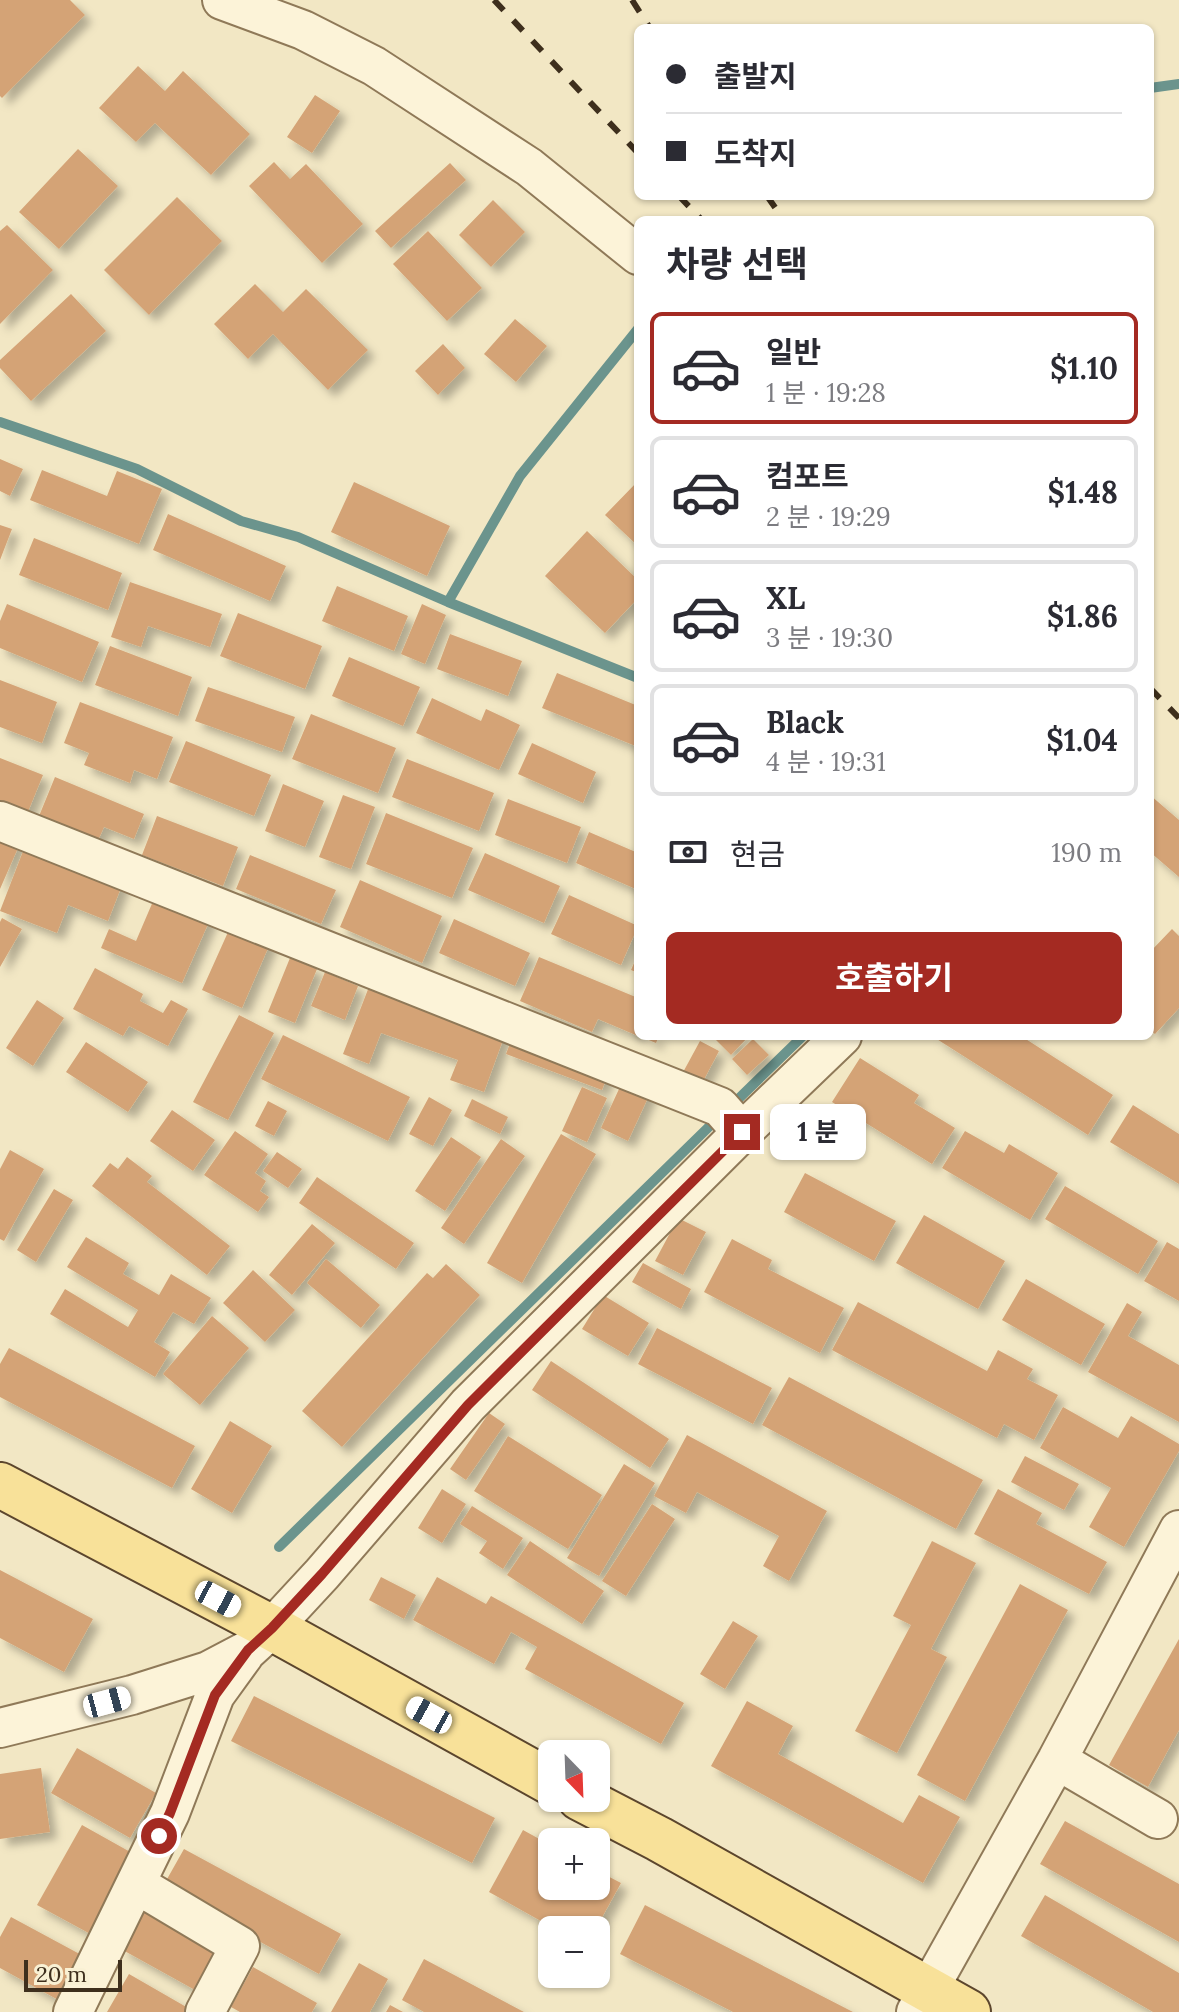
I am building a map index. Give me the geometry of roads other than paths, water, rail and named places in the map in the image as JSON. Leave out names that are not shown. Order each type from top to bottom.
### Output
[{"type":"main road","points":[[0,1485],[260,1639],[538,1776]]},
{"type":"main road","points":[[604,1812],[922,2001],[968,2012]]},
{"type":"street","points":[[222,0],[303,30],[374,66],[529,167],[634,252]]},
{"type":"street","points":[[0,821],[731,1119]]},
{"type":"street","points":[[73,2012],[170,1813],[215,1695],[260,1639],[468,1405],[731,1119],[837,1040]]},
{"type":"street","points":[[922,2001],[1057,1760],[1179,1530]]},
{"type":"street","points":[[0,1728],[132,1695],[208,1671],[260,1639]]},
{"type":"street","points":[[1057,1760],[1158,1819]]},
{"type":"street","points":[[136,1884],[240,1946],[205,2012]]},
{"type":"waterway","points":[[1154,87],[1179,84]]},
{"type":"waterway","points":[[0,422],[137,469],[241,521],[298,537],[448,602],[520,476],[634,334]]},
{"type":"waterway","points":[[448,602],[634,676]]},
{"type":"waterway","points":[[730,1107],[799,1040]]},
{"type":"waterway","points":[[279,1547],[718,1118]]},
{"type":"railway","points":[[494,0],[634,149]]},
{"type":"railway","points":[[632,0],[647,24]]},
{"type":"railway","points":[[683,200],[698,216]]},
{"type":"railway","points":[[770,200],[781,216]]},
{"type":"railway","points":[[1154,692],[1179,718]]}]
